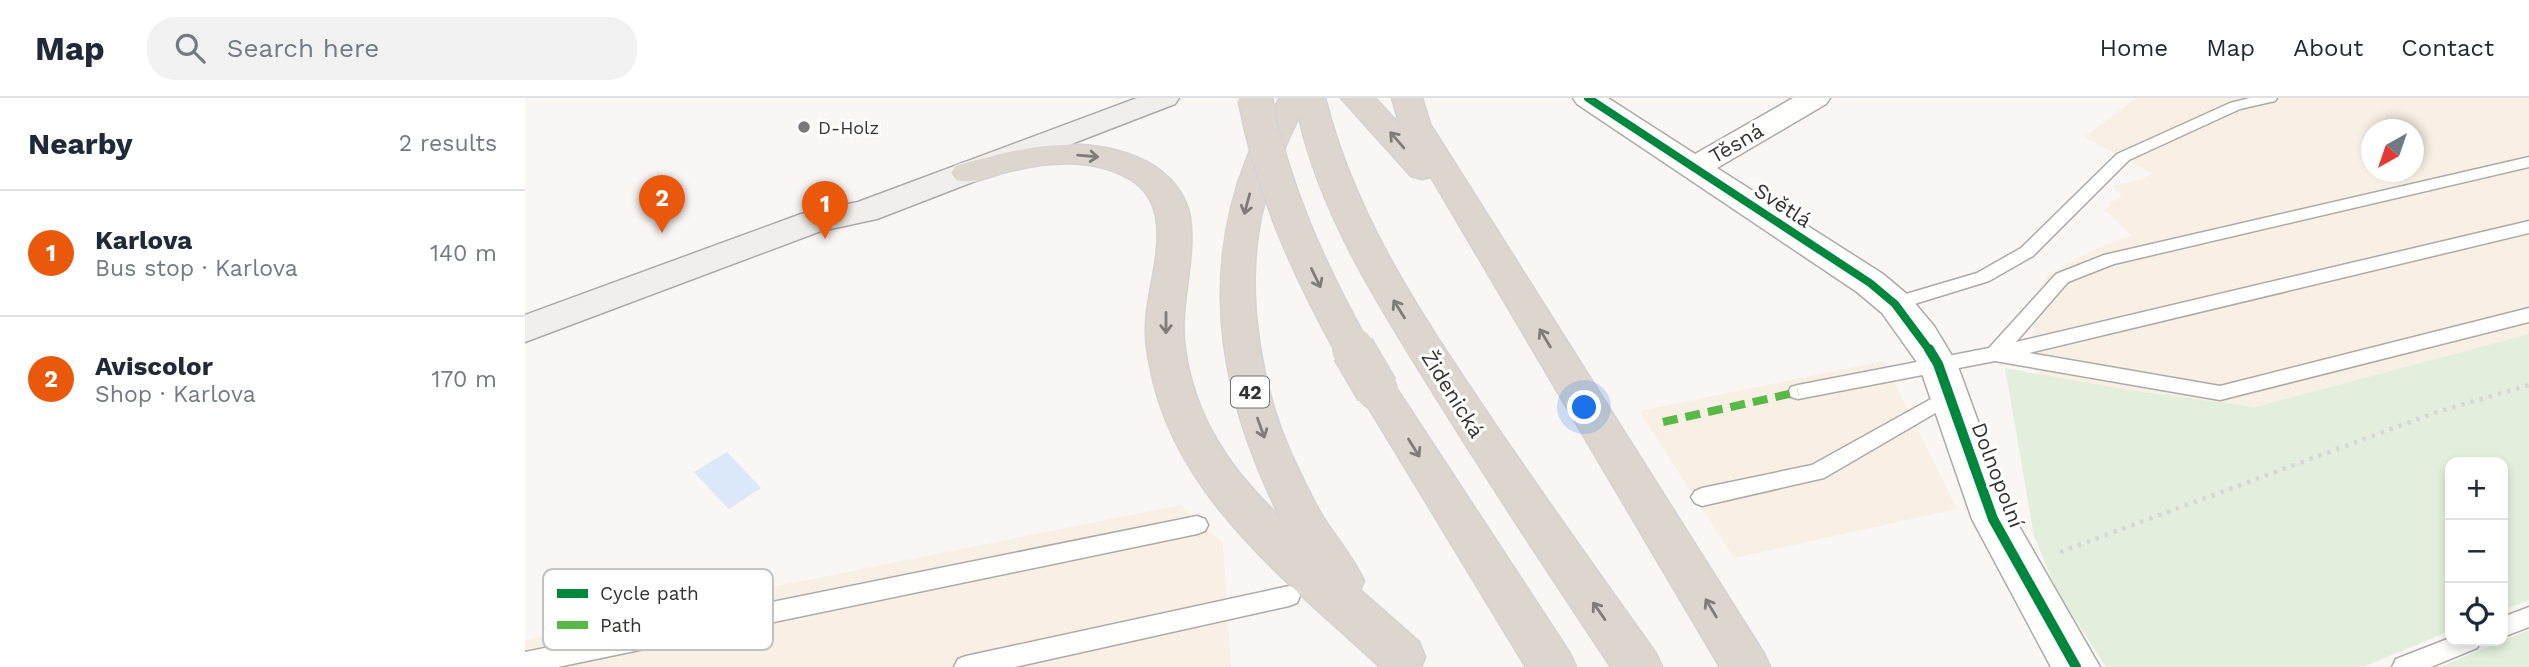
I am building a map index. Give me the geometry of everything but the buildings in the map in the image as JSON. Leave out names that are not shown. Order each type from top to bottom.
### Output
[{"type":"highway","points":[[1255,98],[1258,122],[1281,201],[1340,326],[1377,390],[1552,667]]},
{"type":"highway","name":"42","points":[[1296,98],[1263,159],[1242,223],[1236,294],[1238,332],[1246,376],[1263,434],[1301,518],[1331,567],[1406,662]]},
{"type":"highway","name":"Židenická","points":[[1310,98],[1336,182],[1361,243],[1397,307],[1534,517],[1638,667]]},
{"type":"highway","points":[[1356,98],[1369,108],[1490,248]]},
{"type":"highway","points":[[1406,98],[1415,124],[1746,667]]},
{"type":"highway","points":[[967,173],[1025,158],[1080,155],[1123,163],[1152,179],[1170,204],[1172,226],[1165,319],[1167,351],[1173,384],[1197,447],[1242,509],[1406,662]]},
{"type":"main road","points":[[813,222],[855,193],[1111,98]]},
{"type":"main road","points":[[525,329],[813,222],[865,211],[1164,98]]},
{"type":"street","name":"Světlá","points":[[1588,98],[1870,283],[1895,304],[1921,336],[1943,380]]},
{"type":"street","name":"Těsná","points":[[1694,168],[1815,98]]},
{"type":"street","name":"Dolnopolní","points":[[1943,380],[1993,519],[2076,667]]},
{"type":"lane","points":[[1895,304],[1983,277],[2027,253],[2123,157],[2229,102],[2270,98]]},
{"type":"lane","points":[[1994,354],[2063,278],[2110,259],[2529,162]]},
{"type":"lane","points":[[1702,497],[1817,472],[1943,380],[1994,354],[2529,227]]},
{"type":"lane","points":[[1994,354],[2220,393],[2529,315]]},
{"type":"lane","points":[[1798,392],[1943,380]]},
{"type":"lane","points":[[773,612],[1197,524]]},
{"type":"lane","points":[[966,667],[1289,596]]},
{"type":"lane","points":[[2508,625],[2529,617]]},
{"type":"lane","points":[[2405,667],[2457,646]]},
{"type":"lane","points":[[525,663],[588,650]]},
{"type":"path","points":[[2019,567],[2437,412],[2529,385]]},
{"type":"shaded area","points":[[2136,98],[2529,98],[2529,334],[2255,407],[2037,374],[2027,358],[2046,276],[2097,248],[2132,236],[2104,210],[2122,196],[2112,186],[2144,179],[2151,173],[2084,137]]},
{"type":"shaded area","points":[[1884,361],[1957,509],[1734,558],[1639,411]]},
{"type":"shaded area","points":[[1181,505],[1223,544],[1231,667],[525,667],[525,640],[543,636],[543,650],[773,650],[773,587]]},
{"type":"green space","points":[[2529,334],[2529,600],[2508,608],[2508,457],[2445,457],[2445,633],[2363,667],[2106,667],[2058,593],[2034,536],[2005,368],[2129,390],[2255,407]]},
{"type":"green space","points":[[2529,630],[2529,667],[2440,667],[2491,646],[2508,646],[2508,639]]},
{"type":"water","points":[[727,452],[761,488],[729,509],[694,472]]},
{"type":"marked path","points":[[1663,422],[1798,392]]},
{"type":"cycle path","points":[[1588,98],[1870,283],[1895,304],[1921,336],[1938,364],[1993,519],[2076,667]]},
{"type":"place","name":"D-Holz","points":[[804,127]]},
{"type":"place","name":"Aviscolor","points":[[662,233]]},
{"type":"place","name":"Karlova","points":[[825,239]]}]
